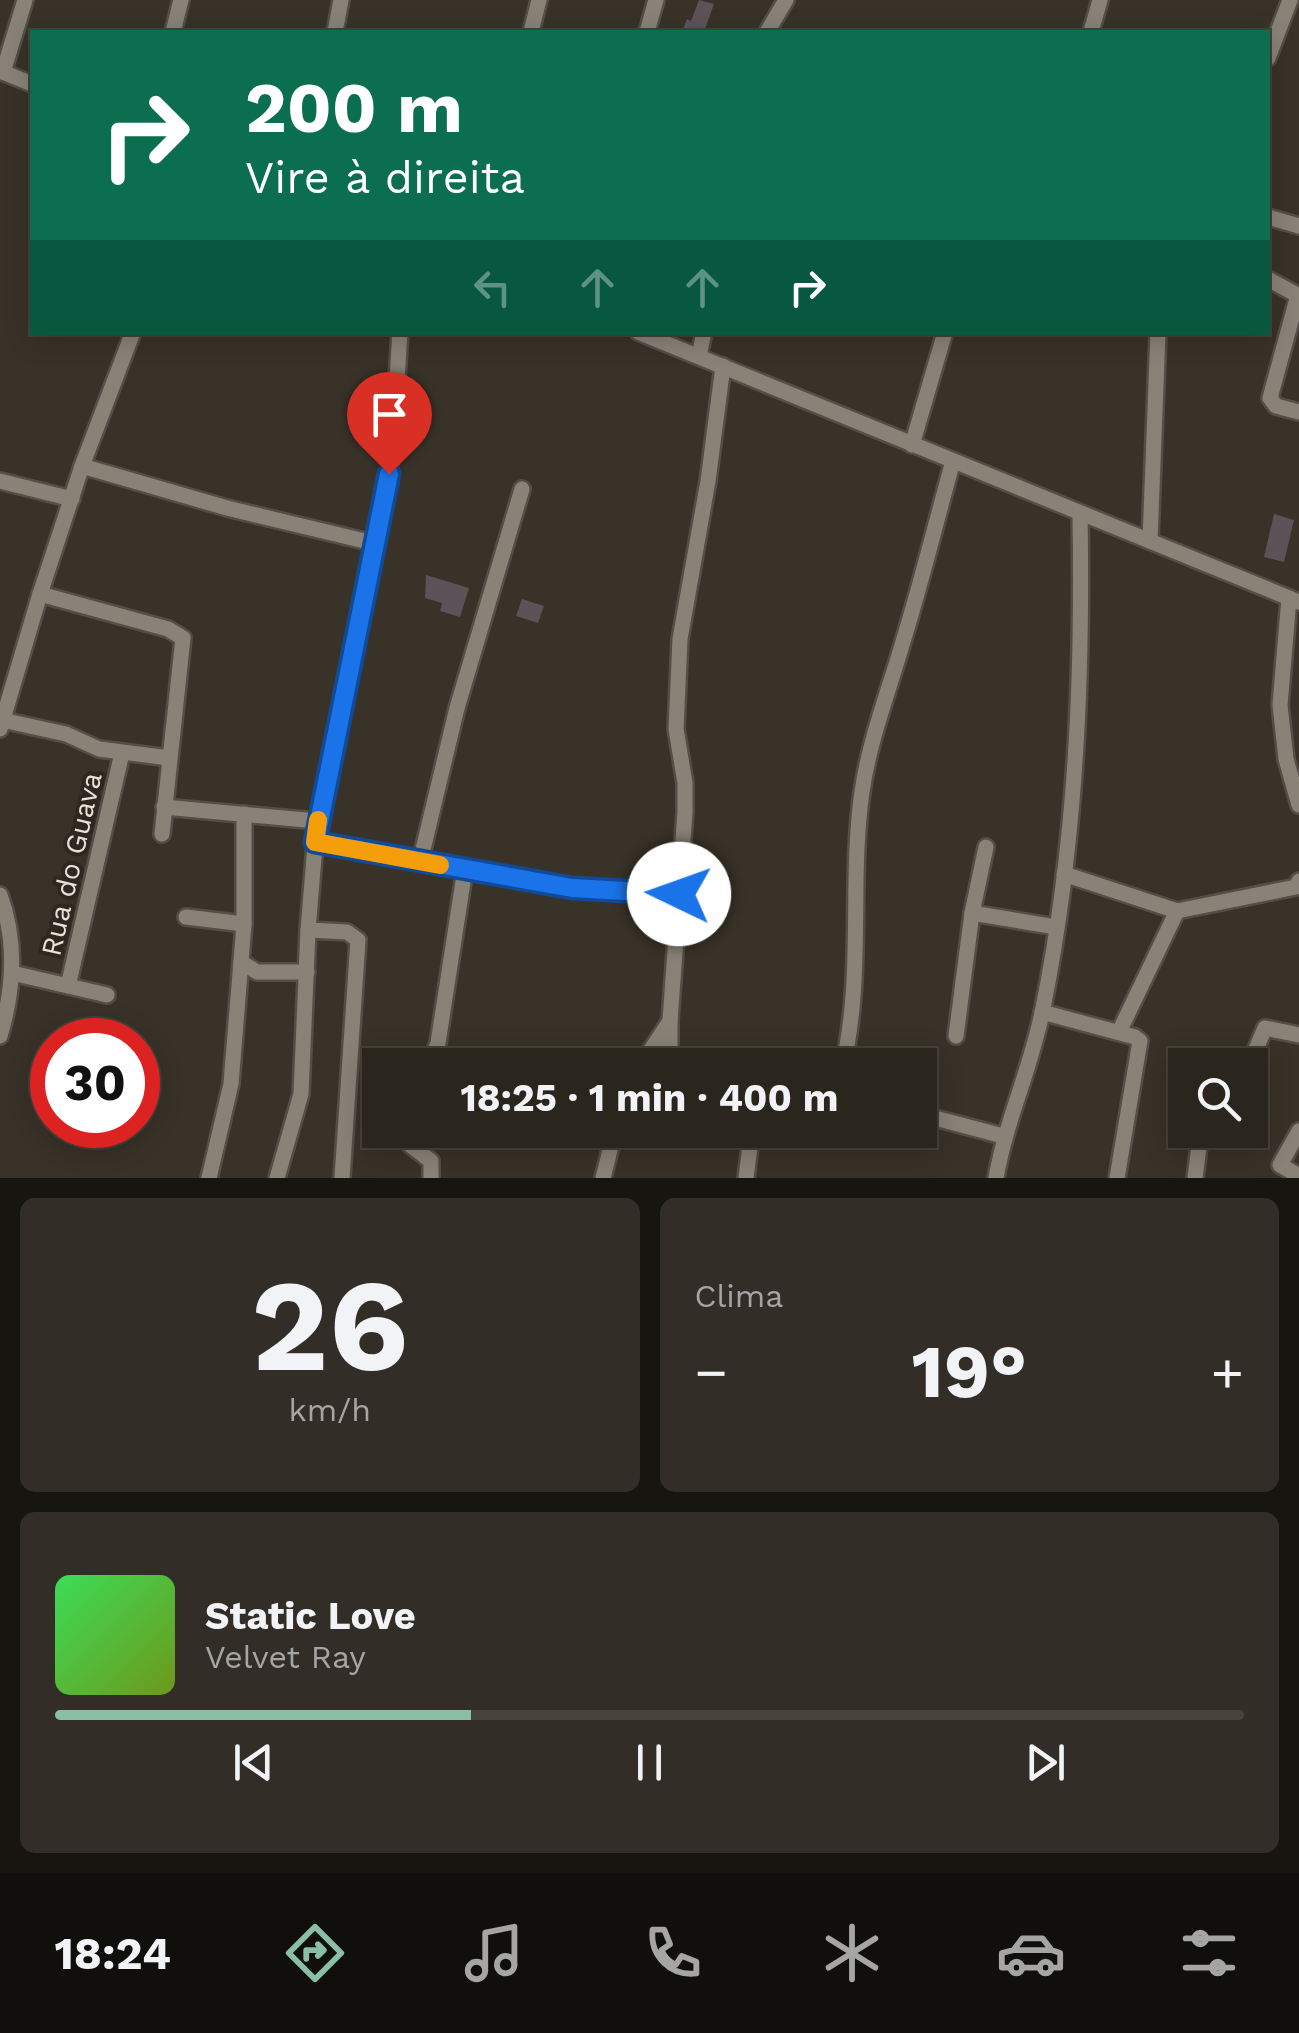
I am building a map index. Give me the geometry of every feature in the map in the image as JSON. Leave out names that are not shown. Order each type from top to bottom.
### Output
[{"type":"street","points":[[24,0],[1,71],[30,83]]},
{"type":"street","points":[[174,30],[181,0]]},
{"type":"street","points":[[335,30],[342,0]]},
{"type":"street","points":[[531,30],[538,0]]},
{"type":"street","points":[[648,30],[656,0]]},
{"type":"street","points":[[768,30],[786,0]]},
{"type":"street","points":[[1092,30],[1100,0]]},
{"type":"street","points":[[1270,53],[1290,0]]},
{"type":"street","points":[[1270,218],[1299,226]]},
{"type":"street","points":[[1270,280],[1299,295],[1270,398],[1276,406],[1299,412]]},
{"type":"street","points":[[132,335],[82,466],[1,725],[66,734],[99,750],[169,758]]},
{"type":"street","points":[[277,1178],[302,1094],[315,842],[377,544],[393,442],[400,335]]},
{"type":"street","points":[[646,335],[1294,600],[1280,705],[1286,759],[1299,806]]},
{"type":"street","points":[[699,356],[703,335]]},
{"type":"street","points":[[912,444],[944,335]]},
{"type":"street","points":[[1150,541],[1158,335]]},
{"type":"street","points":[[670,1048],[685,812],[676,729],[680,640],[708,481],[723,366]]},
{"type":"street","points":[[847,1048],[858,963],[856,857],[862,789],[953,461]]},
{"type":"street","points":[[82,466],[227,508],[377,544]]},
{"type":"street","points":[[0,481],[72,499]]},
{"type":"street","points":[[420,862],[458,708],[522,489]]},
{"type":"street","points":[[996,1178],[1003,1136],[1042,1012],[1064,874],[1080,716],[1080,513]]},
{"type":"street","points":[[40,594],[180,634],[184,646],[162,834]]},
{"type":"street","name":"Rua do Guava","points":[[68,986],[122,752]]},
{"type":"street","points":[[164,807],[318,821]]},
{"type":"street","points":[[209,1178],[231,1084],[244,924],[244,814]]},
{"type":"street","points":[[315,842],[572,888],[679,894]]},
{"type":"street","points":[[956,1036],[972,914],[986,847]]},
{"type":"street","points":[[436,1048],[465,870]]},
{"type":"street","points":[[1064,874],[1177,910],[1286,889],[1299,881]]},
{"type":"street","points":[[0,895],[11,928],[6,944],[12,973],[0,1036]]},
{"type":"street","points":[[1118,1032],[1177,910]]},
{"type":"street","points":[[972,914],[1056,926]]},
{"type":"street","points":[[186,916],[244,924]]},
{"type":"street","points":[[308,930],[347,932],[358,940],[342,1178]]},
{"type":"street","points":[[241,962],[256,972],[307,972]]},
{"type":"street","points":[[240,987],[256,972]]},
{"type":"street","points":[[12,973],[107,995]]},
{"type":"street","points":[[1042,1012],[1136,1037],[1142,1047],[1117,1178]]},
{"type":"street","points":[[652,1048],[670,1021]]},
{"type":"street","points":[[1257,1048],[1265,1028],[1299,1035]]},
{"type":"street","points":[[937,1119],[1003,1136]]},
{"type":"street","points":[[1299,1131],[1280,1165],[1299,1176]]},
{"type":"street","points":[[414,1148],[430,1162],[432,1178]]},
{"type":"street","points":[[603,1178],[610,1148]]},
{"type":"street","points":[[746,1178],[750,1148]]},
{"type":"street","points":[[1195,1178],[1199,1148]]},
{"type":"building","points":[[699,0],[714,4],[705,30],[683,30],[687,19],[691,21]]},
{"type":"building","points":[[1274,514],[1294,520],[1284,562],[1264,557]]},
{"type":"building","points":[[426,575],[469,588],[460,617],[440,611],[442,603],[425,598]]},
{"type":"building","points":[[522,599],[544,606],[538,623],[516,616]]},
{"type":"slow traffic","points":[[318,820],[315,842],[440,865]]},
{"type":"route","points":[[389,474],[315,842],[572,888],[679,894]]}]
